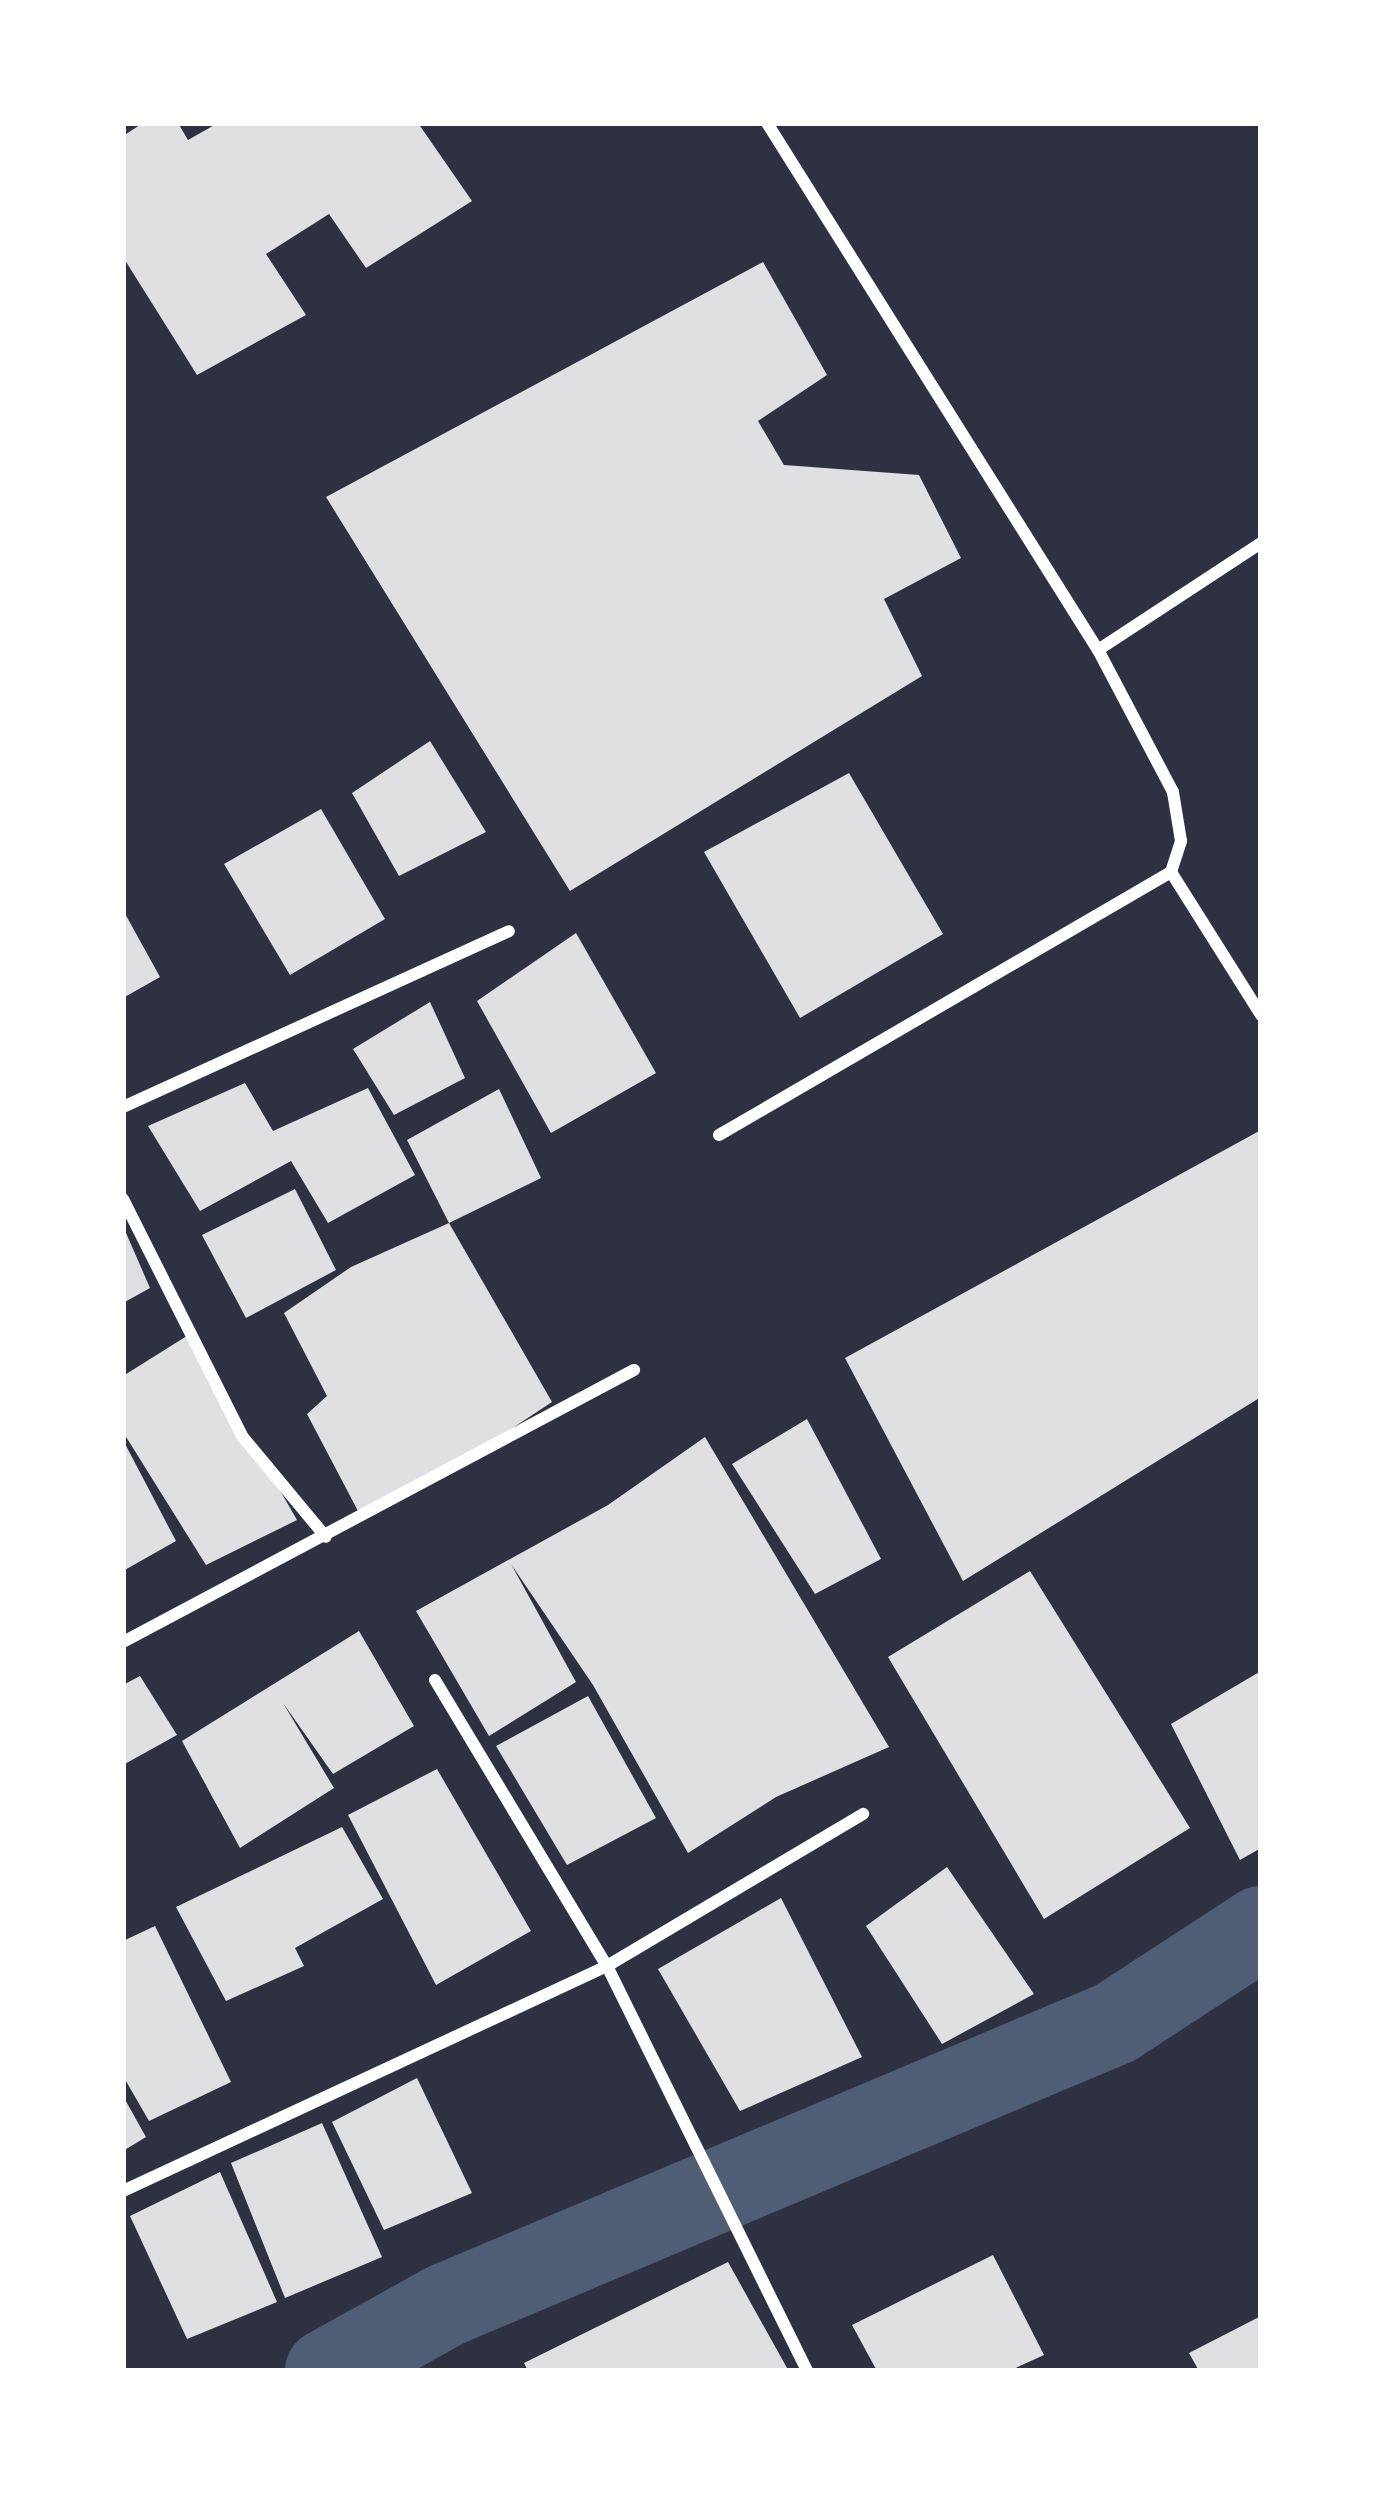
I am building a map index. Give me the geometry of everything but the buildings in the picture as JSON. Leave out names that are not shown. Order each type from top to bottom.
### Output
[{"type":"street","points":[[719,1135],[1172,872],[1181,841],[1173,792],[1098,650],[767,123]]},
{"type":"street","points":[[1098,650],[1261,543]]},
{"type":"street","points":[[1172,872],[1261,1015]]},
{"type":"street","points":[[123,1107],[509,931]]},
{"type":"street","points":[[123,1199],[242,1436],[326,1537]]},
{"type":"street","points":[[123,1642],[634,1370]]},
{"type":"street","points":[[435,1680],[608,1966],[807,2371]]},
{"type":"street","points":[[123,2191],[608,1966],[863,1814]]},
{"type":"waterway","points":[[327,2371],[446,2305],[1115,2023],[1261,1928]]}]
